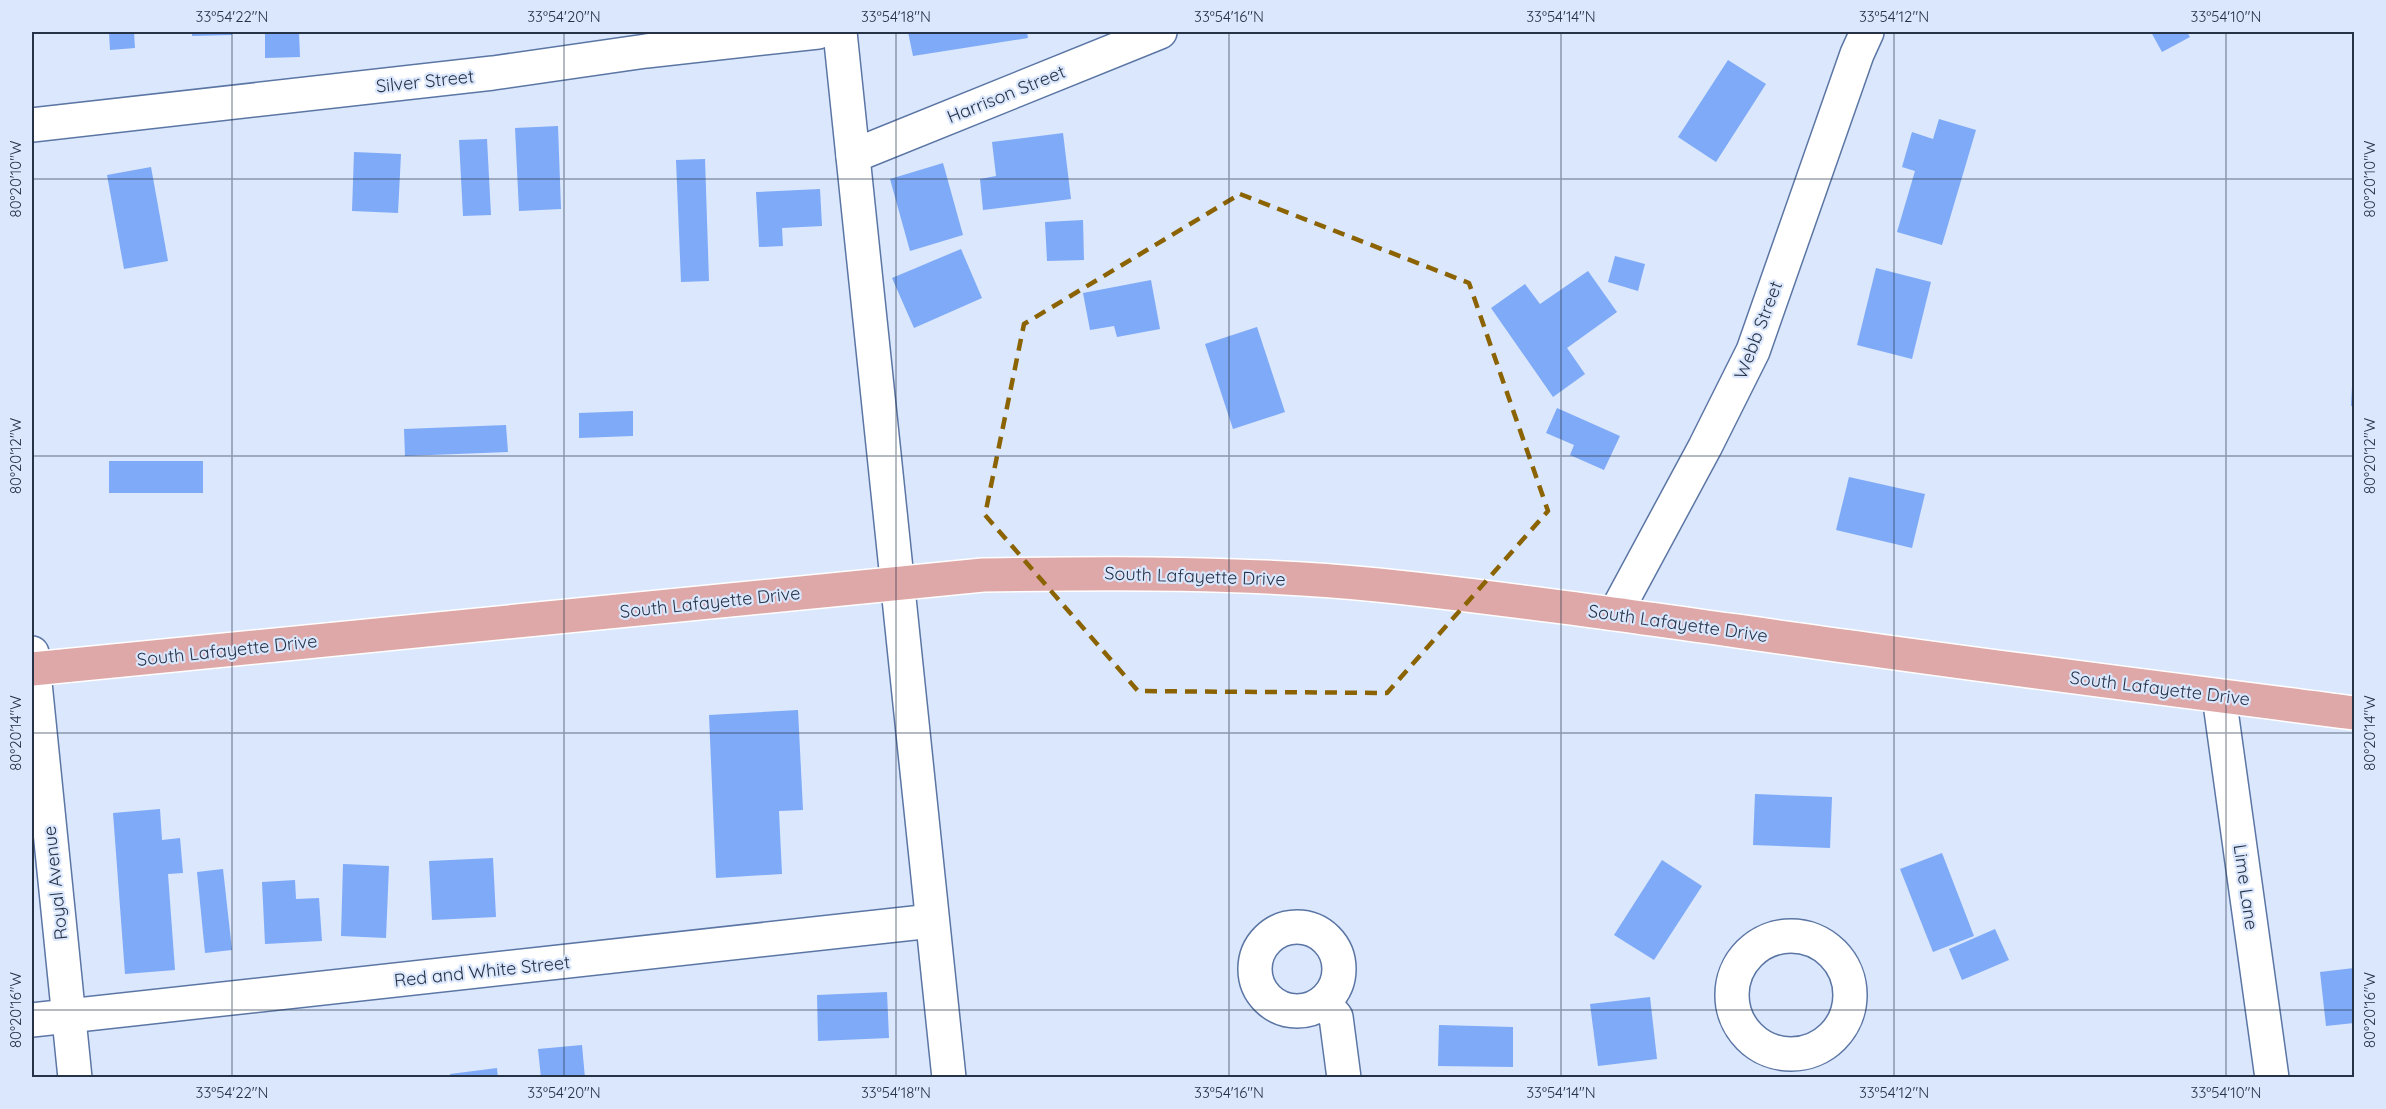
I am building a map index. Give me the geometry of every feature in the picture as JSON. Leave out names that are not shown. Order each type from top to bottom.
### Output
[{"type":"main road","name":"South Lafayette Drive","points":[[32,664],[983,575],[1113,573],[1261,577],[1377,585],[1615,614],[2355,713]]},
{"type":"street","name":"Silver Street","points":[[32,125],[493,73],[646,51],[818,32]]},
{"type":"street","points":[[840,32],[948,1077]]},
{"type":"street","name":"Harrison Street","points":[[853,156],[1160,32]]},
{"type":"street","name":"Webb Street","points":[[1615,614],[1705,447],[1753,351],[1857,54],[1867,32]]},
{"type":"street","name":"Royal Avenue","points":[[32,664],[75,1077]]},
{"type":"street","name":"Lime Lane","points":[[2219,696],[2272,1077]]},
{"type":"street","name":"Red and White Street","points":[[32,1020],[932,921]]},
{"type":"street","points":[[1324,1003],[1336,1017],[1344,1077]]},
{"type":"highlighted area","points":[[1240,194],[1469,283],[1548,511],[1387,693],[1138,691],[985,515],[1024,324]]},
{"type":"building","points":[[109,32],[134,32],[135,48],[110,50]]},
{"type":"building","points":[[192,32],[232,32],[232,35],[192,36]]},
{"type":"building","points":[[265,32],[299,32],[300,57],[265,58]]},
{"type":"building","points":[[908,32],[1027,32],[1028,38],[913,56]]},
{"type":"building","points":[[2151,32],[2187,32],[2190,37],[2162,52]]},
{"type":"building","points":[[1728,60],[1766,84],[1716,162],[1678,137]]},
{"type":"building","points":[[1939,119],[1976,130],[1942,245],[1897,232],[1915,171],[1902,167],[1912,132],[1933,139]]},
{"type":"building","points":[[558,126],[561,209],[519,211],[515,128]]},
{"type":"building","points":[[1063,133],[1071,199],[983,210],[980,179],[996,176],[992,142]]},
{"type":"building","points":[[487,139],[491,215],[463,216],[459,140]]},
{"type":"building","points":[[354,152],[401,154],[398,213],[352,211]]},
{"type":"building","points":[[705,159],[709,281],[681,282],[676,160]]},
{"type":"building","points":[[943,163],[963,235],[910,251],[890,179]]},
{"type":"building","points":[[151,167],[168,261],[124,269],[107,175]]},
{"type":"building","points":[[820,189],[822,226],[782,228],[783,246],[759,247],[756,192]]},
{"type":"building","points":[[1083,220],[1084,260],[1047,261],[1045,222]]},
{"type":"building","points":[[961,249],[982,298],[914,328],[892,278]]},
{"type":"building","points":[[1615,256],[1645,264],[1638,291],[1608,282]]},
{"type":"building","points":[[1876,268],[1931,282],[1912,359],[1857,345]]},
{"type":"building","points":[[1588,271],[1617,312],[1567,348],[1585,374],[1553,397],[1491,308],[1525,284],[1540,304]]},
{"type":"building","points":[[1151,280],[1160,329],[1117,337],[1114,326],[1090,330],[1083,293]]},
{"type":"building","points":[[1257,327],[1285,412],[1233,429],[1205,344]]},
{"type":"building","points":[[2353,368],[2354,406],[2351,406]]},
{"type":"building","points":[[1557,408],[1620,436],[1604,470],[1570,455],[1574,445],[1546,433]]},
{"type":"building","points":[[633,411],[633,436],[579,438],[579,413]]},
{"type":"building","points":[[506,425],[508,452],[405,456],[404,429]]},
{"type":"building","points":[[109,461],[203,461],[203,493],[109,493]]},
{"type":"building","points":[[1849,477],[1925,494],[1912,548],[1836,530]]},
{"type":"building","points":[[798,710],[803,810],[779,811],[782,874],[716,878],[709,715]]},
{"type":"building","points":[[1755,794],[1832,797],[1830,848],[1753,845]]},
{"type":"building","points":[[160,809],[162,840],[180,838],[183,873],[168,874],[175,970],[125,974],[113,813]]},
{"type":"building","points":[[1942,853],[1974,936],[1933,952],[1900,869]]},
{"type":"building","points":[[493,858],[496,917],[432,920],[429,861]]},
{"type":"building","points":[[1662,860],[1702,886],[1654,960],[1614,935]]},
{"type":"building","points":[[343,864],[389,866],[386,938],[341,936]]},
{"type":"building","points":[[223,869],[232,950],[205,953],[197,872]]},
{"type":"building","points":[[295,880],[296,899],[319,898],[322,941],[265,944],[262,882]]},
{"type":"building","points":[[1995,929],[2009,960],[1962,980],[1949,949]]},
{"type":"building","points":[[2354,968],[2354,1023],[2326,1026],[2320,972]]},
{"type":"building","points":[[887,992],[889,1038],[818,1041],[817,995]]},
{"type":"building","points":[[1650,997],[1657,1059],[1598,1066],[1590,1004]]},
{"type":"building","points":[[1439,1025],[1513,1027],[1513,1067],[1438,1066]]},
{"type":"building","points":[[582,1045],[585,1078],[541,1078],[538,1049]]},
{"type":"building","points":[[497,1068],[498,1078],[451,1078],[450,1074]]}]
